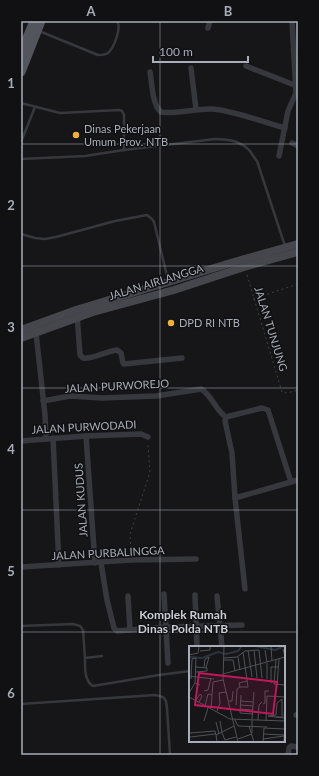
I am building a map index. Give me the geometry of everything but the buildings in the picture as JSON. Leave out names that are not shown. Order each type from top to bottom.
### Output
[{"type":"main road","points":[[21,50],[34,21]]},
{"type":"main road","points":[[21,72],[41,21]]},
{"type":"main road","name":"JALAN AIRLANGGA","points":[[21,338],[36,333],[77,314],[93,312],[174,290],[285,247],[298,244]]},
{"type":"main road","name":"JALAN AIRLANGGA","points":[[21,330],[77,314],[168,283],[298,252]]},
{"type":"street","points":[[208,28],[210,21]]},
{"type":"street","points":[[279,156],[288,111],[297,86],[293,61],[292,21]]},
{"type":"street","points":[[246,66],[297,86]]},
{"type":"street","points":[[191,68],[196,109]]},
{"type":"street","points":[[150,72],[155,104],[159,111],[164,112],[196,109],[223,111],[285,128]]},
{"type":"street","points":[[77,314],[80,355],[84,358],[117,350],[121,353],[122,363],[124,364],[182,358]]},
{"type":"street","points":[[36,333],[46,438]]},
{"type":"street","name":"JALAN PURWOREJO","points":[[43,401],[70,396],[102,398],[156,396],[201,389],[206,392],[225,419]]},
{"type":"street","points":[[245,589],[235,498],[232,453],[225,419],[262,408],[268,410],[291,482]]},
{"type":"street","name":"JALAN PURWODADI","points":[[21,441],[46,438],[141,434],[148,437]]},
{"type":"street","name":"JALAN KUDUS","points":[[86,436],[98,563],[114,628],[117,631],[130,630]]},
{"type":"street","points":[[53,438],[59,565]]},
{"type":"street","points":[[235,498],[298,480]]},
{"type":"street","name":"JALAN PURBALINGGA","points":[[21,567],[131,560],[196,560]]},
{"type":"street","points":[[164,594],[168,663]]},
{"type":"street","points":[[195,595],[197,646]]},
{"type":"street","points":[[128,596],[130,630],[166,627],[242,625]]},
{"type":"street","points":[[217,596],[222,646]]},
{"type":"street","points":[[288,754],[291,746],[298,747]]},
{"type":"lane","points":[[38,30],[98,55],[104,55],[112,48],[119,30],[119,23],[117,21]]},
{"type":"lane","points":[[21,103],[60,113],[121,110],[124,114],[124,150]]},
{"type":"lane","points":[[21,142],[35,107]]},
{"type":"lane","points":[[21,159],[85,156],[215,139],[227,140],[244,146],[257,161],[285,247]]},
{"type":"lane","points":[[21,234],[45,239],[75,233],[115,221],[147,215],[154,222],[168,283]]},
{"type":"lane","points":[[21,626],[73,624],[80,626],[83,630],[85,675],[90,684],[93,686],[159,674],[189,671]]},
{"type":"lane","points":[[85,658],[102,656]]},
{"type":"lane","points":[[21,704],[155,695],[163,697],[166,701],[167,708],[170,755]]},
{"type":"path","name":"JALAN TUNJUNG","points":[[238,266],[253,300],[282,392],[287,393],[298,390]]},
{"type":"path","points":[[253,300],[298,284]]},
{"type":"path","points":[[131,560],[130,534],[150,472],[148,437]]},
{"type":"place","name":"Dinas Pekerjaan Umum Prov. NTB","points":[[76,135]]},
{"type":"place","name":"DPD RI NTB","points":[[171,323]]},
{"type":"district","name":"Komplek Rumah Dinas Polda NTB","points":[[183,622]]}]
